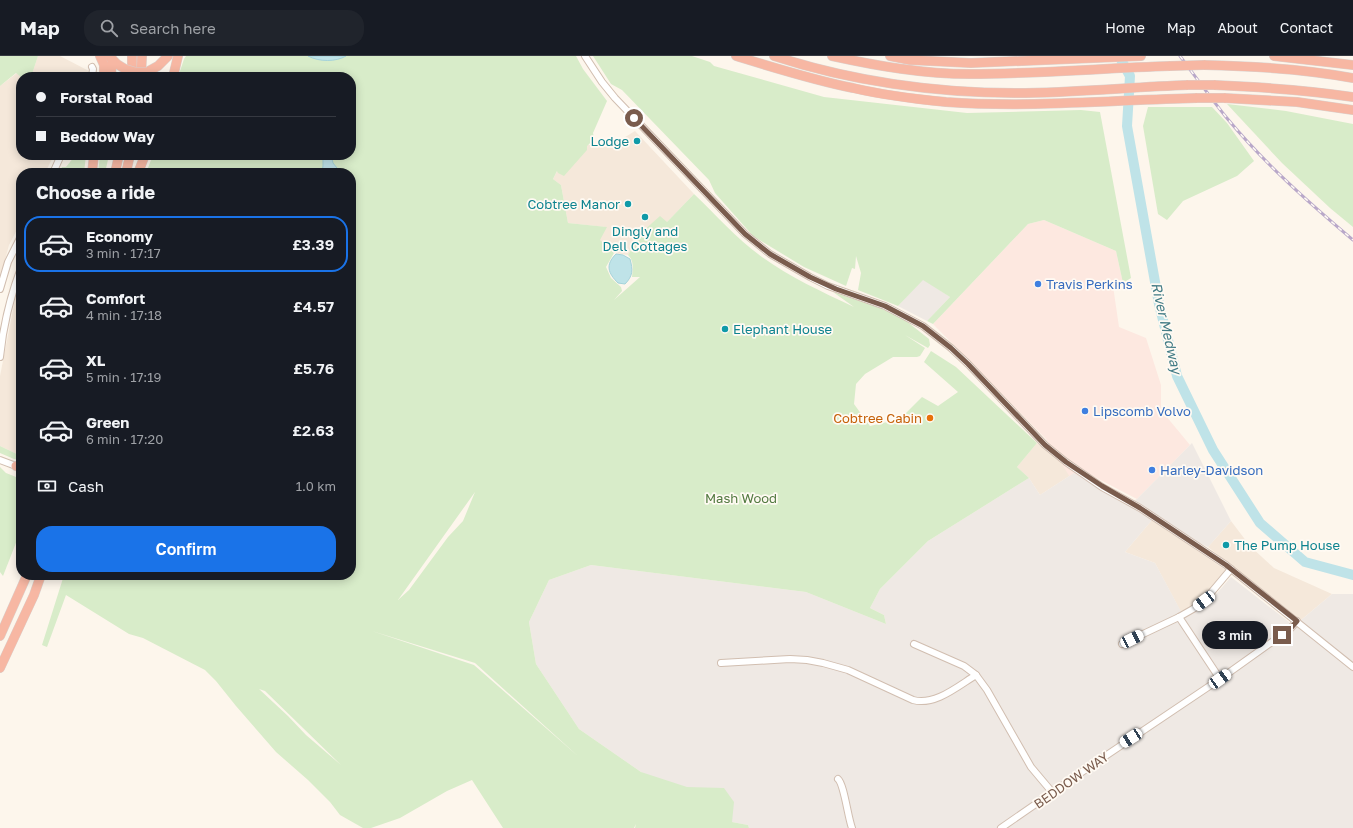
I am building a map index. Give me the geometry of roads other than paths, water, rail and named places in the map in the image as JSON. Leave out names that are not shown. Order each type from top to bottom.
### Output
[{"type":"highway","points":[[100,56],[104,65],[104,72]]},
{"type":"highway","points":[[132,56],[132,72]]},
{"type":"highway","points":[[142,56],[144,72]]},
{"type":"highway","points":[[148,72],[158,66],[168,56]]},
{"type":"highway","points":[[169,72],[171,56]]},
{"type":"highway","points":[[174,72],[178,56]]},
{"type":"highway","points":[[736,56],[854,89],[946,102],[1007,105],[1181,98],[1224,98],[1297,102],[1353,110]]},
{"type":"highway","points":[[774,56],[795,63],[879,82],[950,91],[1015,93],[1064,92],[1184,85],[1214,85],[1256,86],[1353,97]]},
{"type":"highway","points":[[832,56],[873,65],[922,71],[970,74],[1062,72],[1148,66],[1204,65],[1295,69],[1353,78]]},
{"type":"highway","points":[[890,56],[910,60],[971,63],[1141,56]]},
{"type":"highway","points":[[1274,56],[1353,65]]},
{"type":"highway","points":[[110,58],[125,69],[135,72]]},
{"type":"highway","points":[[110,58],[111,72]]},
{"type":"highway","points":[[0,636],[25,580]]},
{"type":"highway","points":[[0,667],[34,595],[39,580]]},
{"type":"street","points":[[585,56],[602,82],[615,98],[741,230],[758,245],[770,254],[828,286],[885,306],[923,326],[951,348],[968,364],[1045,445],[1066,462],[1102,486],[1140,508],[1231,569],[1353,667]]},
{"type":"street","points":[[92,67],[93,72]]},
{"type":"street","points":[[0,289],[8,262],[16,246]]},
{"type":"street","points":[[0,358],[2,338],[16,280]]},
{"type":"street","points":[[0,460],[16,465]]},
{"type":"street","points":[[1122,644],[1193,609],[1204,601],[1231,569]]},
{"type":"street","points":[[1179,617],[1220,679]]},
{"type":"street","name":"BEDDOW WAY","points":[[1001,828],[1220,679],[1290,629],[1297,621]]},
{"type":"street","points":[[914,644],[964,666],[976,675],[987,690],[1031,767],[1052,792]]},
{"type":"street","points":[[721,663],[790,659],[807,660],[848,670],[913,700],[921,702],[932,700],[943,695],[976,675]]},
{"type":"street","points":[[838,779],[843,788],[848,816],[852,828]]},
{"type":"water","points":[[308,56],[346,56],[327,60]]},
{"type":"water","points":[[323,160],[332,160],[337,168],[323,168]]},
{"type":"water","points":[[616,254],[623,255],[630,259],[632,273],[625,284],[618,283],[612,276],[609,269],[610,262]]},
{"type":"waterway","name":"River Medway","points":[[1119,56],[1130,76],[1127,126],[1159,304],[1177,376],[1213,450],[1260,523],[1305,562],[1353,575]]},
{"type":"railway","points":[[1180,56],[1226,117],[1255,150],[1303,196],[1353,240]]},
{"type":"place","name":"Lodge","points":[[637,141]]},
{"type":"place","name":"Cobtree Manor","points":[[628,204]]},
{"type":"place","name":"Dingly and Dell Cottages","points":[[645,217]]},
{"type":"place","name":"Travis Perkins","points":[[1038,284]]},
{"type":"place","name":"Elephant House","points":[[725,329]]},
{"type":"place","name":"Lipscomb Volvo","points":[[1085,411]]},
{"type":"place","name":"Cobtree Cabin","points":[[930,418]]},
{"type":"place","name":"Harley-Davidson","points":[[1152,470]]},
{"type":"place","name":"The Pump House","points":[[1226,545]]},
{"type":"park label","name":"Mash Wood","points":[[741,498]]}]
